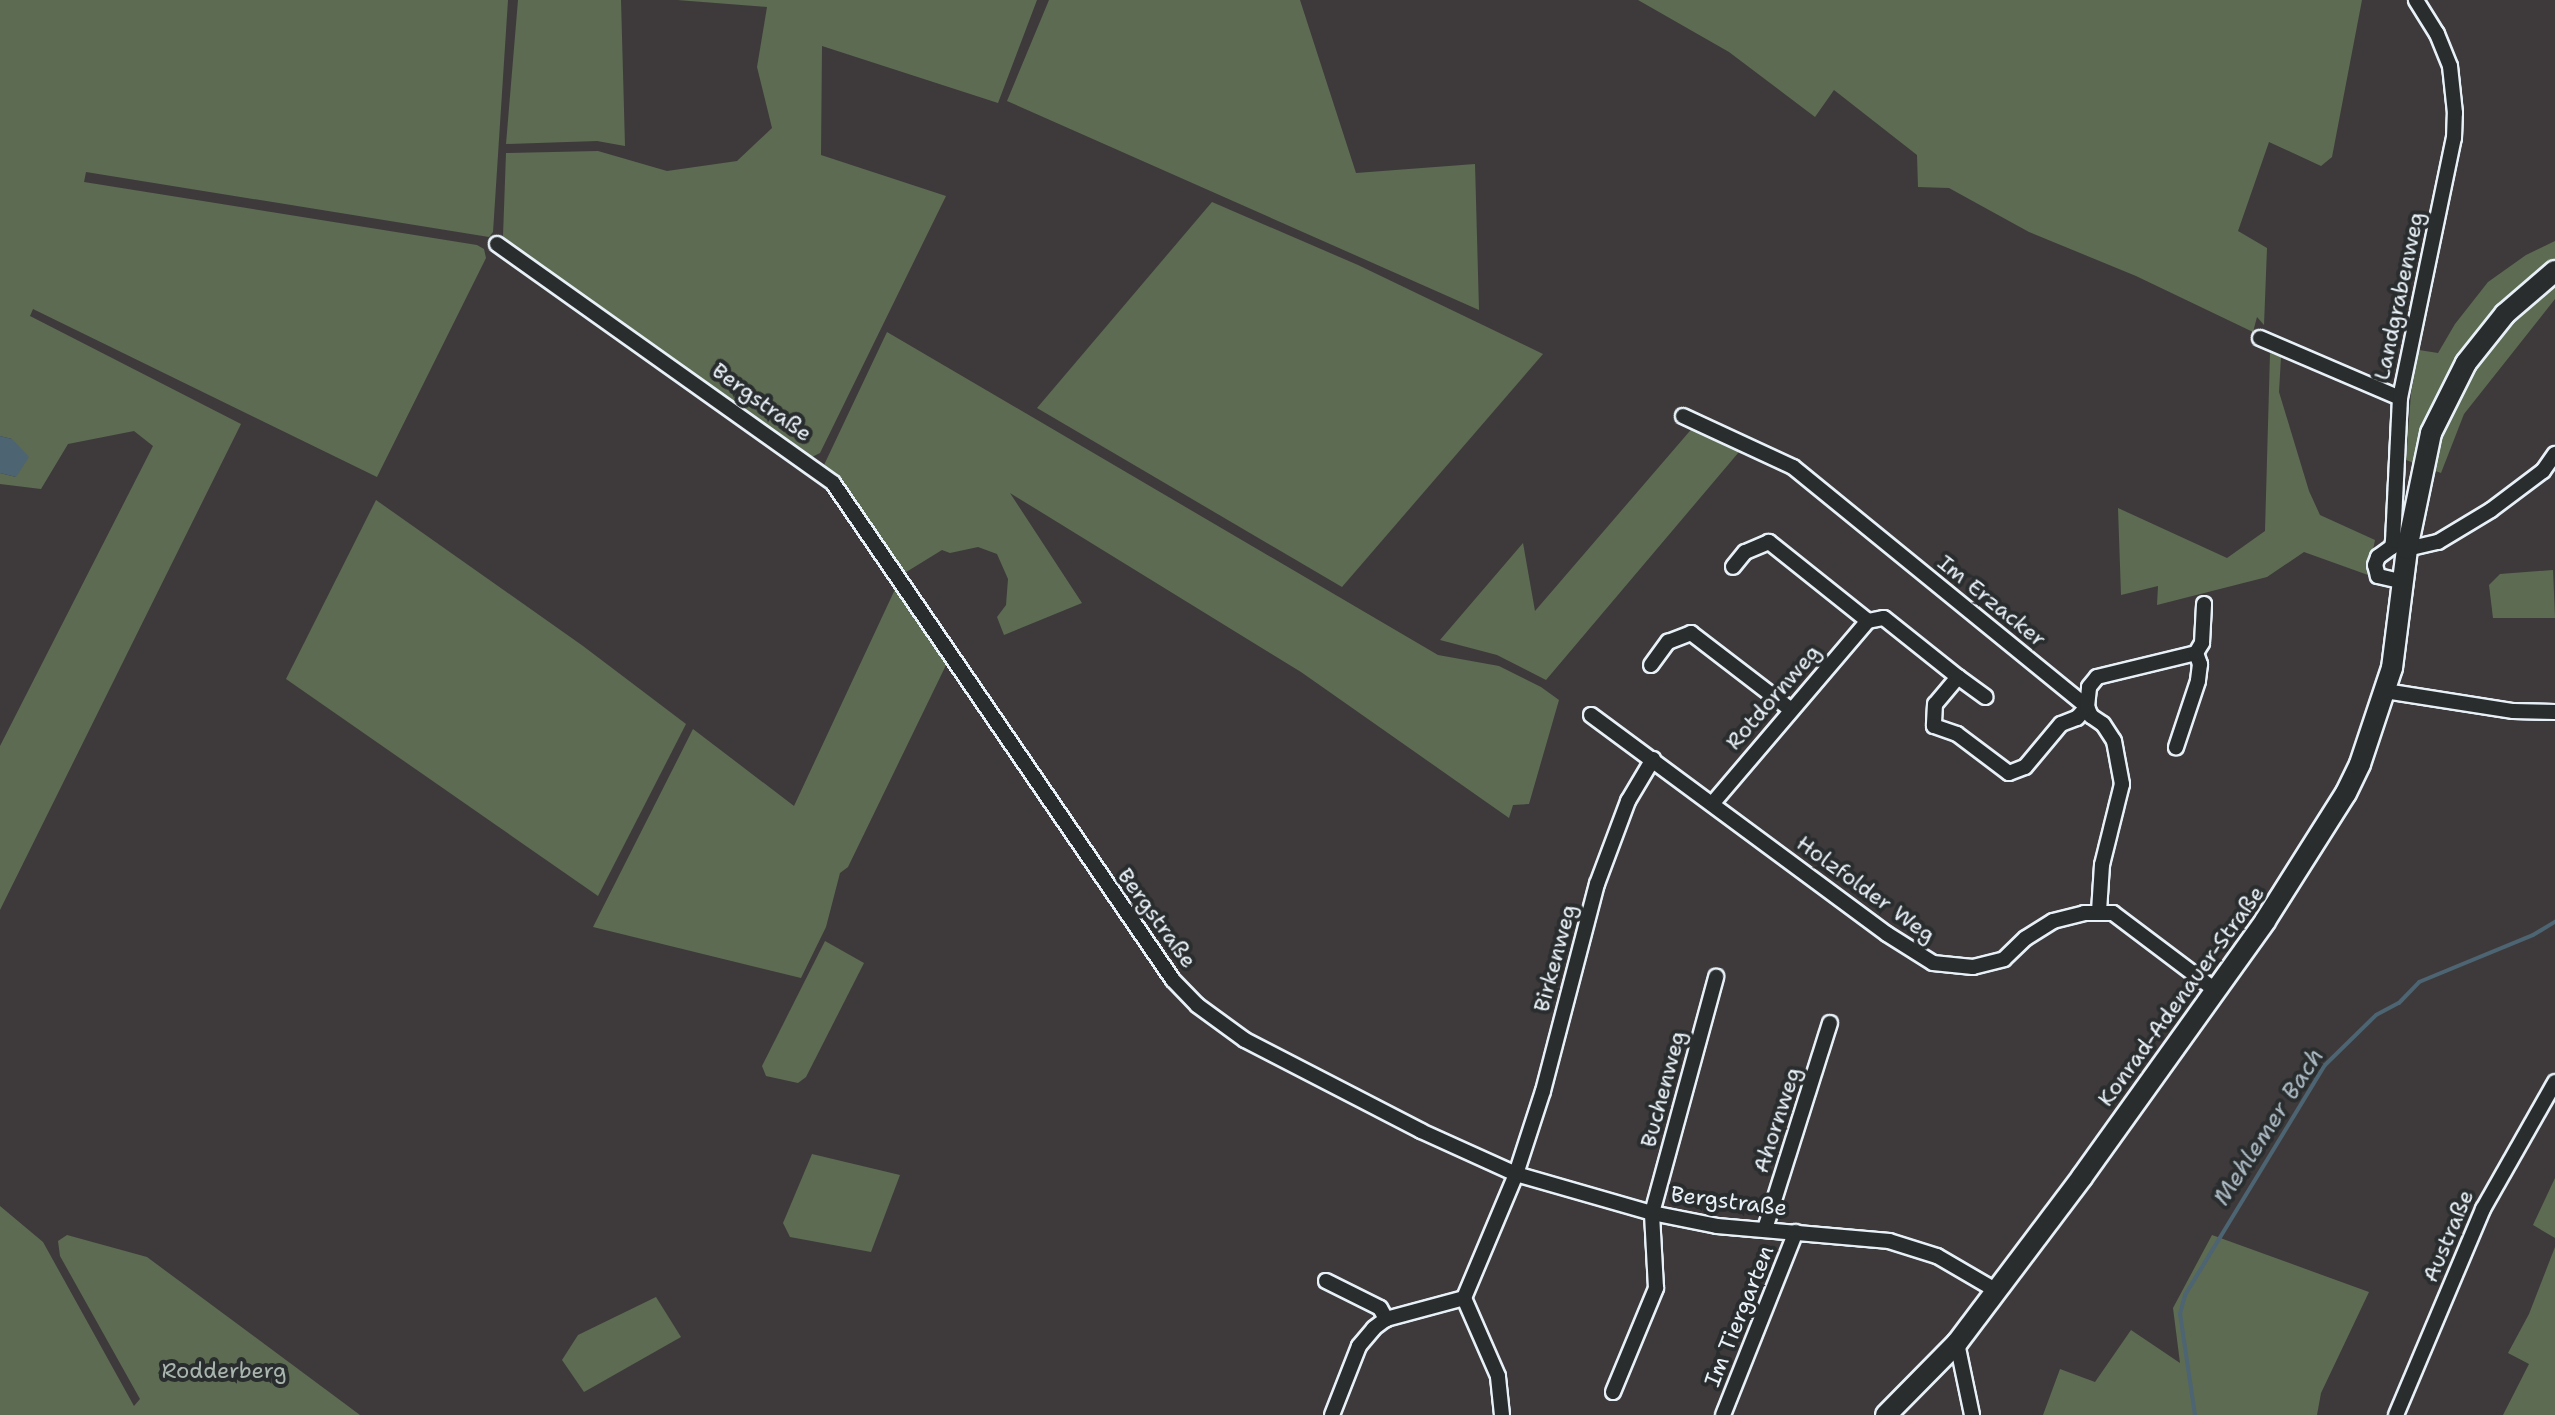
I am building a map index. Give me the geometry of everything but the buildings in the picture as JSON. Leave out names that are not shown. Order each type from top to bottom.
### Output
[{"type":"main road","name":"Konrad-Adenauer-Straße","points":[[1886,1415],[1957,1343],[1997,1291],[2291,883],[2341,802],[2360,764],[2385,691],[2407,549],[2431,433],[2466,363],[2505,314],[2555,271]]},
{"type":"street","name":"Landgrabenweg","points":[[2404,582],[2378,576],[2375,565],[2378,557],[2392,547],[2400,398],[2454,138],[2454,89],[2450,66],[2437,34],[2416,0]]},
{"type":"street","name":"Bergstraße","points":[[497,244],[523,259],[833,483],[1173,980],[1197,1005],[1245,1040],[1516,1174],[1652,1213],[1717,1226],[1889,1241],[1937,1256],[1997,1291]]},
{"type":"street","points":[[2260,338],[2400,398]]},
{"type":"street","name":"Im Erzacker","points":[[1683,416],[1793,467],[2087,707],[2114,741],[2122,784],[2102,865],[2099,912]]},
{"type":"street","points":[[2407,549],[2438,542],[2502,503],[2543,471],[2555,454]]},
{"type":"street","points":[[1733,567],[1745,552],[1769,542],[1868,621],[1884,618],[1986,697]]},
{"type":"street","points":[[1958,677],[1935,704],[1934,726],[1957,734],[2009,773],[2025,767],[2061,724],[2077,718],[2087,707],[2089,687],[2097,677],[2196,653],[2202,643],[2204,604]]},
{"type":"street","name":"Rotdornweg","points":[[1712,804],[1868,621]]},
{"type":"street","points":[[1651,665],[1668,642],[1691,633],[1790,709]]},
{"type":"street","points":[[2176,747],[2198,681],[2200,664],[2196,653]]},
{"type":"street","points":[[2385,691],[2513,711],[2555,712]]},
{"type":"street","name":"Holzfolder Weg","points":[[1591,715],[1887,934],[1933,963],[1973,967],[2004,959],[2026,938],[2053,921],[2099,912]]},
{"type":"street","name":"Birkenweg","points":[[1464,1298],[1516,1174],[1543,1091],[1597,884],[1628,801],[1653,759]]},
{"type":"street","points":[[2099,912],[2113,913],[2135,927],[2214,989]]},
{"type":"street","name":"Buchenweg","points":[[1613,1392],[1656,1288],[1652,1213],[1716,977]]},
{"type":"street","name":"Ahornweg","points":[[1765,1229],[1830,1023]]},
{"type":"street","name":"Austraße","points":[[2396,1415],[2483,1209],[2555,1082]]},
{"type":"street","name":"Im Tiergarten","points":[[1723,1415],[1796,1232]]},
{"type":"street","points":[[1326,1281],[1380,1308],[1386,1319]]},
{"type":"street","points":[[1332,1415],[1359,1346],[1386,1319],[1464,1298],[1498,1376],[1502,1415]]},
{"type":"street","points":[[1957,1343],[1972,1415]]},
{"type":"green space","points":[[0,0],[508,0],[493,232],[489,237],[86,172],[84,182],[477,245],[484,249],[486,258],[377,477],[33,309],[30,316],[241,424],[0,910],[0,746],[153,446],[134,431],[68,444],[41,489],[0,484],[0,473],[16,477],[12,439],[0,436]]},
{"type":"green space","points":[[518,0],[621,0],[625,146],[597,141],[506,144]]},
{"type":"green space","points":[[677,0],[1037,0],[998,103],[822,46],[821,155],[946,196],[820,453],[812,457],[512,246],[503,236],[506,153],[598,151],[667,171],[737,161],[772,128],[757,67],[767,7]]},
{"type":"green space","points":[[1049,0],[1300,0],[1356,173],[1475,164],[1479,310],[1007,101]]},
{"type":"green space","points":[[1638,0],[2362,0],[2332,157],[2321,166],[2269,142],[2238,231],[2267,248],[2264,325],[2257,317],[2253,332],[2136,276],[2029,232],[1949,188],[1918,187],[1917,155],[1834,90],[1815,117],[1729,52]]},
{"type":"green space","points":[[1212,202],[1358,265],[1543,354],[1342,587],[1037,408]]},
{"type":"green space","points":[[2555,241],[2555,299],[2464,414],[2441,473],[2406,460],[2411,393],[2419,350],[2438,353],[2455,324],[2488,282],[2526,255]]},
{"type":"green space","points":[[887,332],[1438,655],[1499,666],[1541,687],[1559,700],[1529,804],[1513,805],[1509,818],[1301,672],[1010,493],[1082,603],[1004,635],[997,617],[1006,605],[1008,579],[997,554],[978,547],[950,553],[942,550],[903,574],[824,465]]},
{"type":"green space","points":[[2270,353],[2281,357],[2279,392],[2309,491],[2320,515],[2375,540],[2368,575],[2304,552],[2267,577],[2157,605],[2158,586],[2121,595],[2118,508],[2227,558],[2265,531]]},
{"type":"green space","points":[[1695,425],[1744,446],[1546,680],[1497,655],[1440,640],[1523,543],[1535,611]]},
{"type":"green space","points":[[376,500],[583,646],[686,724],[598,896],[286,679]]},
{"type":"green space","points":[[2553,570],[2555,618],[2493,618],[2489,585],[2500,574]]},
{"type":"green space","points":[[897,585],[948,661],[848,867],[840,873],[826,927],[801,978],[593,927],[693,729],[794,806]]},
{"type":"green space","points":[[825,941],[864,963],[806,1077],[798,1083],[766,1076],[762,1066]]},
{"type":"green space","points":[[812,1154],[900,1175],[871,1252],[790,1237],[783,1223]]},
{"type":"green space","points":[[2555,1178],[2555,1238],[2533,1225]]},
{"type":"green space","name":"Rodderberg","points":[[0,1206],[43,1242],[134,1406],[140,1399],[60,1256],[58,1241],[67,1235],[147,1257],[360,1415],[0,1415]]},
{"type":"green space","points":[[2212,1235],[2369,1292],[2321,1393],[2317,1415],[2043,1415],[2060,1369],[2095,1382],[2131,1330],[2180,1363],[2173,1308]]},
{"type":"green space","points":[[2555,1247],[2555,1415],[2503,1415],[2529,1364],[2508,1353],[2529,1314]]},
{"type":"green space","points":[[656,1297],[681,1337],[584,1392],[562,1360],[578,1335]]},
{"type":"water","points":[[0,436],[12,439],[29,457],[16,477],[0,473]]},
{"type":"waterway","name":"Mehlemer Bach","points":[[2195,1415],[2180,1314],[2185,1295],[2325,1065],[2376,1015],[2399,1003],[2419,982],[2533,935],[2555,922]]}]
